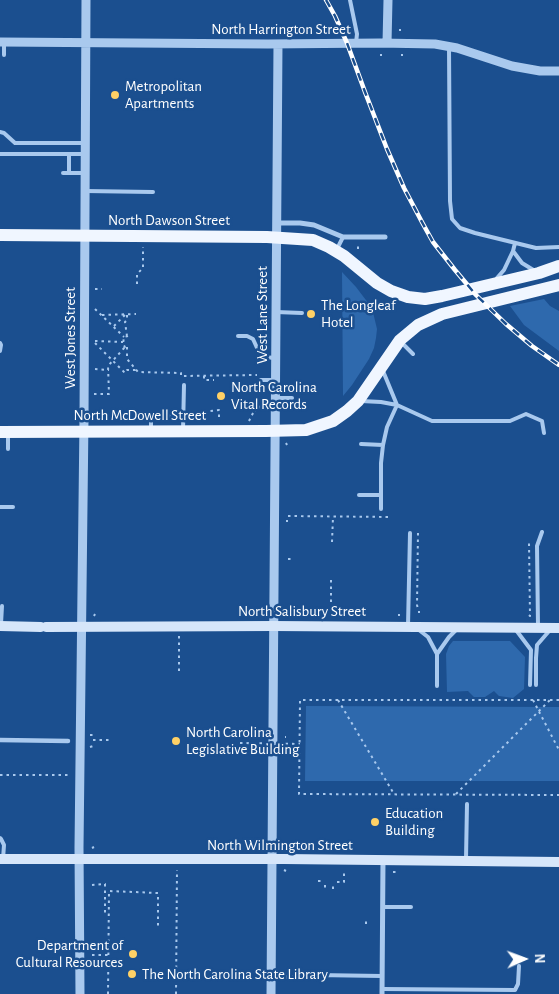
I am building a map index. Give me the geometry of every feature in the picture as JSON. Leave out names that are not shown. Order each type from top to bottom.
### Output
[{"type":"main road","name":"North Dawson Street","points":[[0,235],[276,237],[313,240],[344,256],[376,283],[408,296],[425,298],[442,296],[539,273],[559,266]]},
{"type":"main road","name":"North McDowell Street","points":[[4,432],[306,430],[333,421],[358,401],[400,340],[418,325],[442,314],[559,285]]},
{"type":"main road","name":"North Salisbury Street","points":[[1,626],[555,628]]},
{"type":"main road","name":"North Wilmington Street","points":[[2,859],[559,862]]},
{"type":"street","name":"West Jones Street","points":[[80,994],[79,859],[88,735],[82,627],[86,0]]},
{"type":"street","points":[[387,43],[388,0]]},
{"type":"street","name":"North Harrington Street","points":[[2,42],[435,44],[457,48],[512,66],[540,71],[559,71]]},
{"type":"street","name":"West Lane Street","points":[[271,994],[278,44]]},
{"type":"street","points":[[276,222],[314,225],[343,237],[385,237]]},
{"type":"street","points":[[0,740],[68,741]]},
{"type":"street","points":[[382,992],[383,860]]},
{"type":"lane","points":[[350,0],[357,34],[356,43]]},
{"type":"lane","points":[[2,42],[4,55]]},
{"type":"lane","points":[[448,47],[450,201],[452,219],[460,228],[475,233],[536,248],[559,247]]},
{"type":"lane","points":[[0,132],[4,132],[15,143],[84,143]]},
{"type":"lane","points":[[0,154],[85,154]]},
{"type":"lane","points":[[69,154],[69,173]]},
{"type":"lane","points":[[63,173],[84,173]]},
{"type":"lane","points":[[84,191],[153,192]]},
{"type":"lane","points":[[336,251],[343,237]]},
{"type":"lane","points":[[493,283],[504,270],[514,251],[514,243]]},
{"type":"lane","points":[[514,251],[522,263],[539,273]]},
{"type":"lane","points":[[275,312],[302,313]]},
{"type":"lane","points":[[238,336],[247,336],[253,339],[264,357],[275,358]]},
{"type":"lane","points":[[400,340],[414,354]]},
{"type":"lane","points":[[0,351],[0,342],[5,342]]},
{"type":"lane","points":[[381,509],[383,445],[387,427],[397,405],[382,366]]},
{"type":"lane","points":[[262,380],[275,380]]},
{"type":"lane","points":[[183,431],[184,385]]},
{"type":"lane","points":[[261,407],[292,398]]},
{"type":"lane","points":[[358,401],[397,405],[432,421],[510,421],[526,414],[542,421],[544,433]]},
{"type":"lane","points":[[151,431],[152,416],[184,416]]},
{"type":"lane","points":[[4,432],[8,449]]},
{"type":"lane","points":[[361,444],[383,445]]},
{"type":"lane","points":[[359,495],[381,495]]},
{"type":"lane","points":[[0,506],[13,507]]},
{"type":"lane","points":[[538,628],[537,546],[542,532]]},
{"type":"lane","points":[[410,533],[412,626],[428,637],[438,654]]},
{"type":"lane","points":[[1,626],[2,606]]},
{"type":"lane","points":[[437,686],[438,654],[449,637],[459,627]]},
{"type":"lane","points":[[515,628],[531,650],[530,685]]},
{"type":"lane","points":[[536,685],[537,645],[555,628]]},
{"type":"lane","points":[[466,861],[467,804]]},
{"type":"lane","points":[[0,838],[4,845],[2,859]]},
{"type":"lane","points":[[383,907],[410,907]]},
{"type":"lane","points":[[382,992],[516,990],[519,966]]},
{"type":"lane","points":[[271,977],[316,975],[382,976]]},
{"type":"path","points":[[137,284],[137,274],[143,268],[143,247]]},
{"type":"path","points":[[95,289],[102,289]]},
{"type":"path","points":[[95,309],[126,336]]},
{"type":"path","points":[[114,327],[124,314]]},
{"type":"path","points":[[123,342],[126,336],[127,320],[124,314]]},
{"type":"path","points":[[102,315],[136,314]]},
{"type":"path","points":[[123,342],[94,342],[124,373],[128,370],[136,370],[138,372],[181,373],[181,376],[257,375]]},
{"type":"path","points":[[123,342],[122,344],[127,347]]},
{"type":"path","points":[[94,394],[109,394],[108,366],[127,347]]},
{"type":"path","points":[[127,347],[127,359],[136,370]]},
{"type":"path","points":[[95,369],[109,370]]},
{"type":"path","points":[[204,376],[204,380],[214,380]]},
{"type":"path","points":[[196,420],[196,416],[219,410],[219,421]]},
{"type":"path","points":[[249,421],[254,411]]},
{"type":"path","points":[[288,516],[392,517]]},
{"type":"path","points":[[332,517],[332,542]]},
{"type":"path","points":[[418,533],[417,606],[419,611]]},
{"type":"path","points":[[529,543],[529,616]]},
{"type":"path","points":[[288,559],[294,559]]},
{"type":"path","points":[[330,580],[331,615]]},
{"type":"path","points":[[90,613],[94,614]]},
{"type":"path","points":[[179,636],[179,673]]},
{"type":"path","points":[[559,700],[300,700],[299,794],[559,795]]},
{"type":"path","points":[[338,700],[394,794]]},
{"type":"path","points":[[533,700],[559,750]]},
{"type":"path","points":[[455,795],[550,700]]},
{"type":"path","points":[[93,740],[112,740]]},
{"type":"path","points":[[240,743],[300,744]]},
{"type":"path","points":[[0,775],[70,775]]},
{"type":"path","points":[[176,994],[177,870]]},
{"type":"path","points":[[337,882],[344,882],[344,870]]},
{"type":"path","points":[[92,885],[105,884],[105,914],[107,914]]},
{"type":"path","points":[[108,994],[109,891],[158,892],[158,929]]},
{"type":"path","points":[[366,919],[366,924]]},
{"type":"path","points":[[92,949],[108,949]]},
{"type":"path","points":[[92,955],[109,955]]},
{"type":"path","points":[[92,961],[109,961]]},
{"type":"shaded area","points":[[342,272],[372,308],[377,329],[374,348],[369,359],[343,396]]},
{"type":"shaded area","points":[[544,299],[550,306],[559,311],[559,351],[524,325],[510,306]]},
{"type":"shaded area","points":[[453,641],[510,641],[525,657],[524,689],[513,698],[499,696],[494,691],[485,697],[474,697],[468,691],[447,692],[446,654]]},
{"type":"shaded area","points":[[306,706],[559,707],[559,781],[305,781]]},
{"type":"railway","points":[[326,0],[347,43],[387,149],[404,188],[433,242],[476,295],[532,346],[559,365]]},
{"type":"place","name":"Metropolitan Apartments","points":[[115,95]]},
{"type":"place","name":"The Longleaf Hotel","points":[[311,314]]},
{"type":"place","name":"North Carolina Vital Records","points":[[221,396]]},
{"type":"place","name":"North Carolina Legislative Building","points":[[176,741]]},
{"type":"place","name":"Education Building","points":[[375,822]]},
{"type":"place","name":"Department of Cultural Resources","points":[[133,954]]},
{"type":"place","name":"The North Carolina State Library","points":[[132,974]]}]
